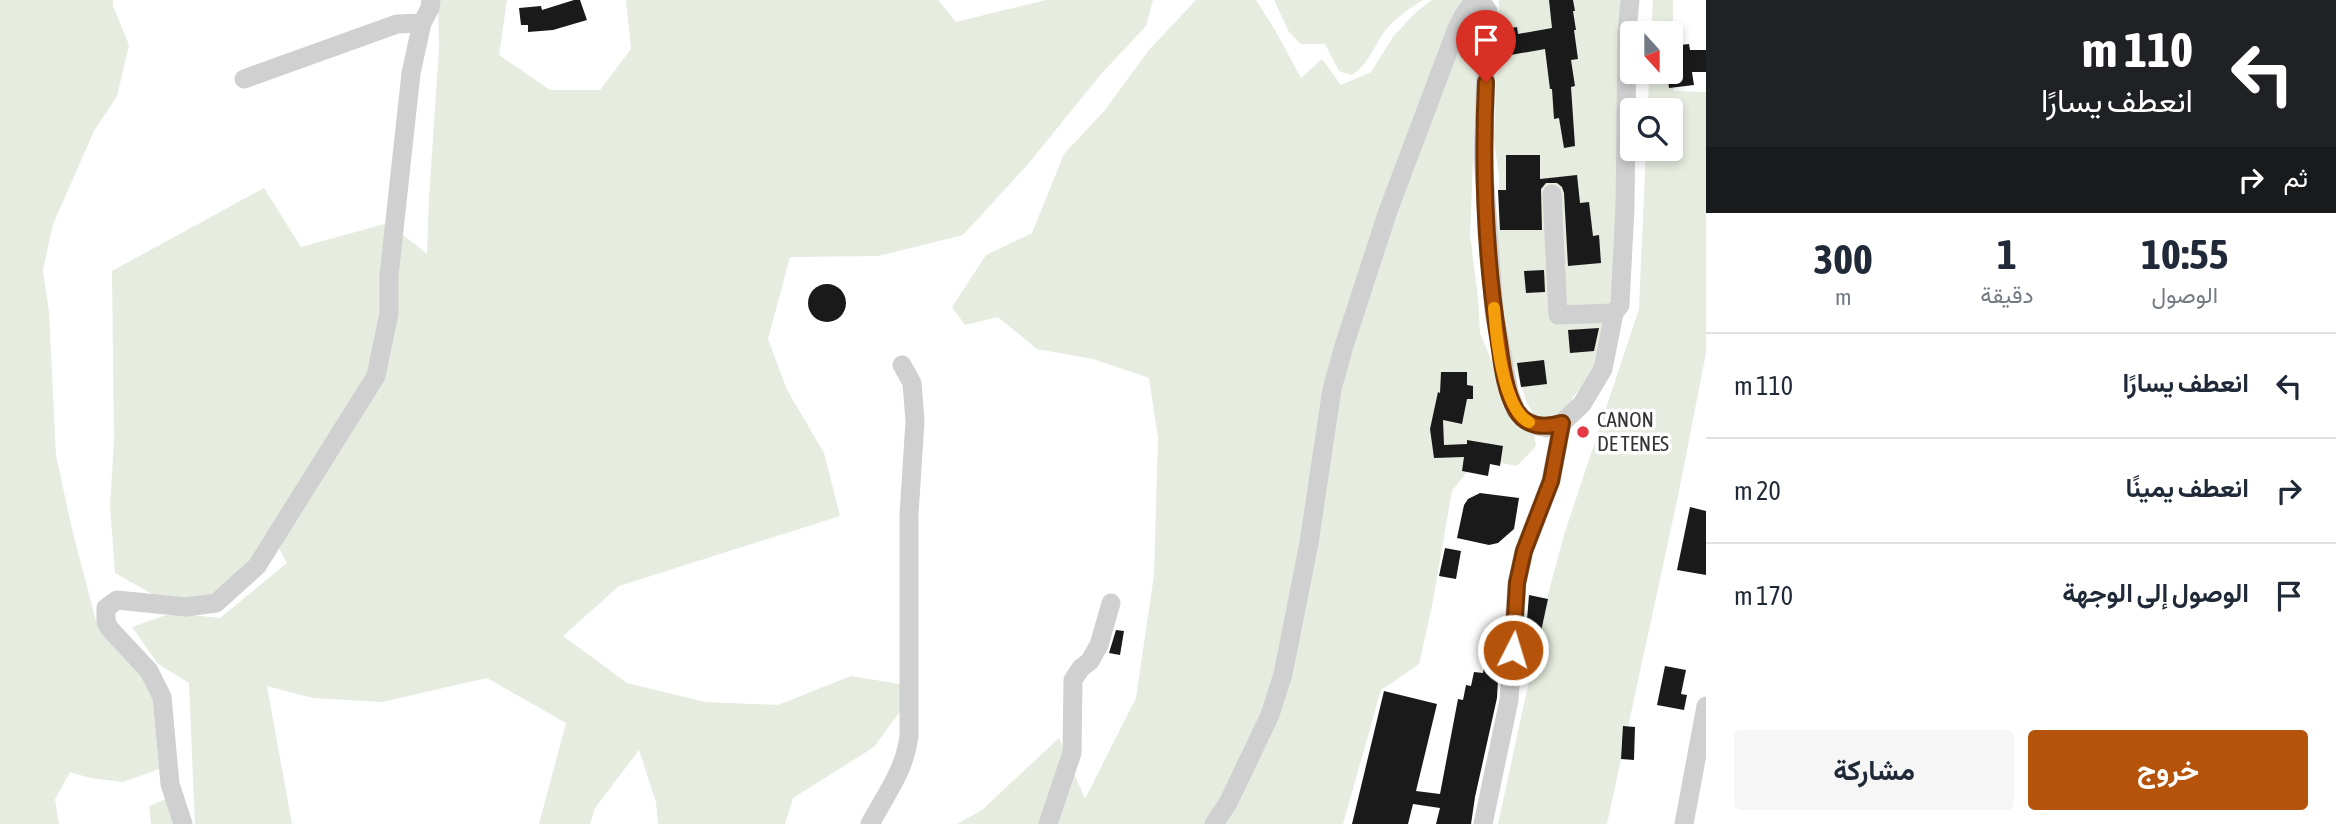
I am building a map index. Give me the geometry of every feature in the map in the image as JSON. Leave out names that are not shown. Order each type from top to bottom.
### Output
[{"type":"street","points":[[183,824],[170,783],[162,697],[149,671],[110,629],[106,622],[106,608],[117,600],[186,607],[216,603],[257,566],[376,376],[389,313],[388,276],[411,73],[422,23],[431,0]]},
{"type":"street","points":[[1483,824],[1509,700],[1517,583],[1524,551],[1551,481],[1562,427],[1582,404],[1603,369],[1614,313],[1620,305],[1630,0]]},
{"type":"street","points":[[1214,824],[1228,803],[1270,715],[1292,636],[1332,390],[1344,346],[1388,211],[1457,28],[1474,2],[1481,1],[1489,16],[1483,157],[1494,312],[1506,380],[1516,411],[1525,420],[1547,428],[1562,427]]},
{"type":"street","points":[[244,79],[397,24],[422,23]]},
{"type":"street","points":[[1552,194],[1558,315],[1614,313]]},
{"type":"street","points":[[870,824],[900,774],[907,756],[909,736],[909,515],[915,421],[912,383],[902,365]]},
{"type":"street","points":[[1048,824],[1072,753],[1073,680],[1090,661],[1099,645],[1111,603]]},
{"type":"street","points":[[1684,824],[1706,706]]},
{"type":"shaded area","points":[[0,0],[113,0],[129,45],[117,96],[94,131],[53,224],[43,270],[49,312],[56,455],[71,525],[97,625],[127,656],[152,690],[159,769],[123,782],[90,778],[70,772],[55,799],[59,824],[0,824]]},
{"type":"shaded area","points":[[438,0],[507,0],[499,55],[550,90],[600,90],[631,49],[626,0],[938,0],[956,22],[1046,0],[1153,0],[1146,26],[1102,73],[1028,164],[963,235],[878,256],[790,257],[768,339],[787,390],[824,453],[840,516],[619,586],[563,636],[627,683],[705,702],[778,705],[851,676],[918,687],[874,747],[793,798],[785,824],[658,824],[656,802],[639,750],[595,808],[590,824],[539,824],[566,723],[487,678],[382,702],[313,698],[267,686],[292,824],[195,824],[189,683],[158,664],[132,627],[172,613],[220,618],[287,563],[274,539],[216,597],[161,599],[115,573],[110,506],[114,441],[112,271],[264,188],[301,247],[388,223],[427,254],[439,48]]},
{"type":"shaded area","points":[[1196,0],[1256,0],[1301,78],[1322,59],[1341,85],[1371,72],[1393,37],[1415,13],[1432,0],[1474,0],[1479,35],[1479,85],[1475,111],[1470,235],[1480,333],[1517,421],[1534,434],[1536,446],[1517,466],[1478,458],[1452,491],[1419,664],[1381,690],[1343,824],[957,824],[982,810],[1059,738],[1085,799],[1136,698],[1154,575],[1158,438],[1149,378],[1093,359],[1037,349],[998,317],[965,325],[952,307],[986,255],[1032,233],[1064,154],[1105,110],[1149,50]]},
{"type":"shaded area","points":[[1274,0],[1423,0],[1389,26],[1367,60],[1352,75],[1339,71],[1325,44],[1301,44],[1289,32]]},
{"type":"shaded area","points":[[1499,0],[1620,0],[1622,98],[1620,98],[1620,161],[1624,161],[1626,242],[1598,366],[1573,397],[1564,416],[1548,421],[1535,417],[1527,403],[1507,345],[1498,248],[1499,176],[1494,141]]},
{"type":"shaded area","points":[[1653,0],[1673,0],[1673,21],[1652,21]]},
{"type":"shaded area","points":[[1649,84],[1674,84],[1674,91],[1706,92],[1706,353],[1678,496],[1607,824],[1498,824],[1546,602],[1564,535],[1639,309],[1645,161],[1683,161],[1683,98],[1648,98]]},
{"type":"shaded area","points":[[166,799],[178,824],[151,824],[149,806]]},
{"type":"building","points":[[580,0],[587,20],[553,30],[528,32],[528,25],[521,25],[519,8],[541,6],[542,10]]},
{"type":"building","points":[[1549,0],[1573,0],[1575,11],[1574,30],[1578,59],[1571,60],[1575,86],[1571,87],[1575,146],[1564,148],[1559,118],[1554,119],[1545,49],[1499,57],[1500,30],[1517,27],[1518,34],[1552,28]]},
{"type":"building","points":[[1689,44],[1690,50],[1706,50],[1706,72],[1692,72],[1694,85],[1669,88],[1668,84],[1684,84],[1684,45]]},
{"type":"building","points":[[1506,155],[1540,155],[1540,179],[1577,175],[1580,203],[1589,202],[1593,236],[1599,235],[1601,263],[1568,266],[1564,193],[1557,183],[1546,183],[1541,189],[1542,230],[1500,230],[1498,190],[1506,190]]},
{"type":"building","points":[[1544,270],[1545,292],[1526,293],[1524,271]]},
{"type":"building","points":[[827,284],[840,290],[846,303],[840,316],[827,322],[814,316],[808,303],[814,290]]},
{"type":"building","points":[[1599,328],[1594,351],[1570,353],[1568,330]]},
{"type":"building","points":[[1544,360],[1547,384],[1521,387],[1517,363]]},
{"type":"building","points":[[1441,372],[1467,372],[1467,385],[1473,386],[1473,399],[1467,399],[1462,424],[1443,420],[1444,445],[1467,444],[1467,440],[1503,446],[1500,466],[1490,464],[1488,476],[1462,471],[1464,457],[1434,458],[1430,429],[1438,392],[1440,393]]},
{"type":"building","points":[[1480,493],[1519,498],[1514,529],[1498,543],[1489,545],[1457,538],[1464,505],[1468,499]]},
{"type":"building","points":[[1690,507],[1706,511],[1706,575],[1677,570]]},
{"type":"building","points":[[1445,548],[1461,551],[1456,579],[1439,576]]},
{"type":"building","points":[[1529,595],[1548,599],[1540,636],[1526,632]]},
{"type":"building","points":[[1116,630],[1124,631],[1120,655],[1109,653]]},
{"type":"building","points":[[1491,660],[1499,661],[1497,698],[1471,824],[1436,824],[1440,808],[1413,804],[1408,824],[1352,824],[1384,691],[1437,704],[1416,791],[1440,794],[1458,699],[1463,700],[1466,685],[1471,686],[1474,672],[1483,673],[1484,666],[1489,667]]},
{"type":"building","points":[[1665,666],[1686,670],[1681,694],[1687,695],[1684,710],[1657,705]]},
{"type":"building","points":[[1623,726],[1635,727],[1634,760],[1621,759]]},
{"type":"slow traffic","points":[[1494,308],[1509,393],[1516,411],[1529,422]]},
{"type":"place","name":"CANON DE TENES","points":[[1583,432]]},
{"type":"route","points":[[1486,82],[1483,157],[1492,286],[1494,312],[1509,393],[1516,411],[1525,420],[1547,428],[1562,423],[1551,481],[1524,551],[1517,583],[1513,650]]}]
